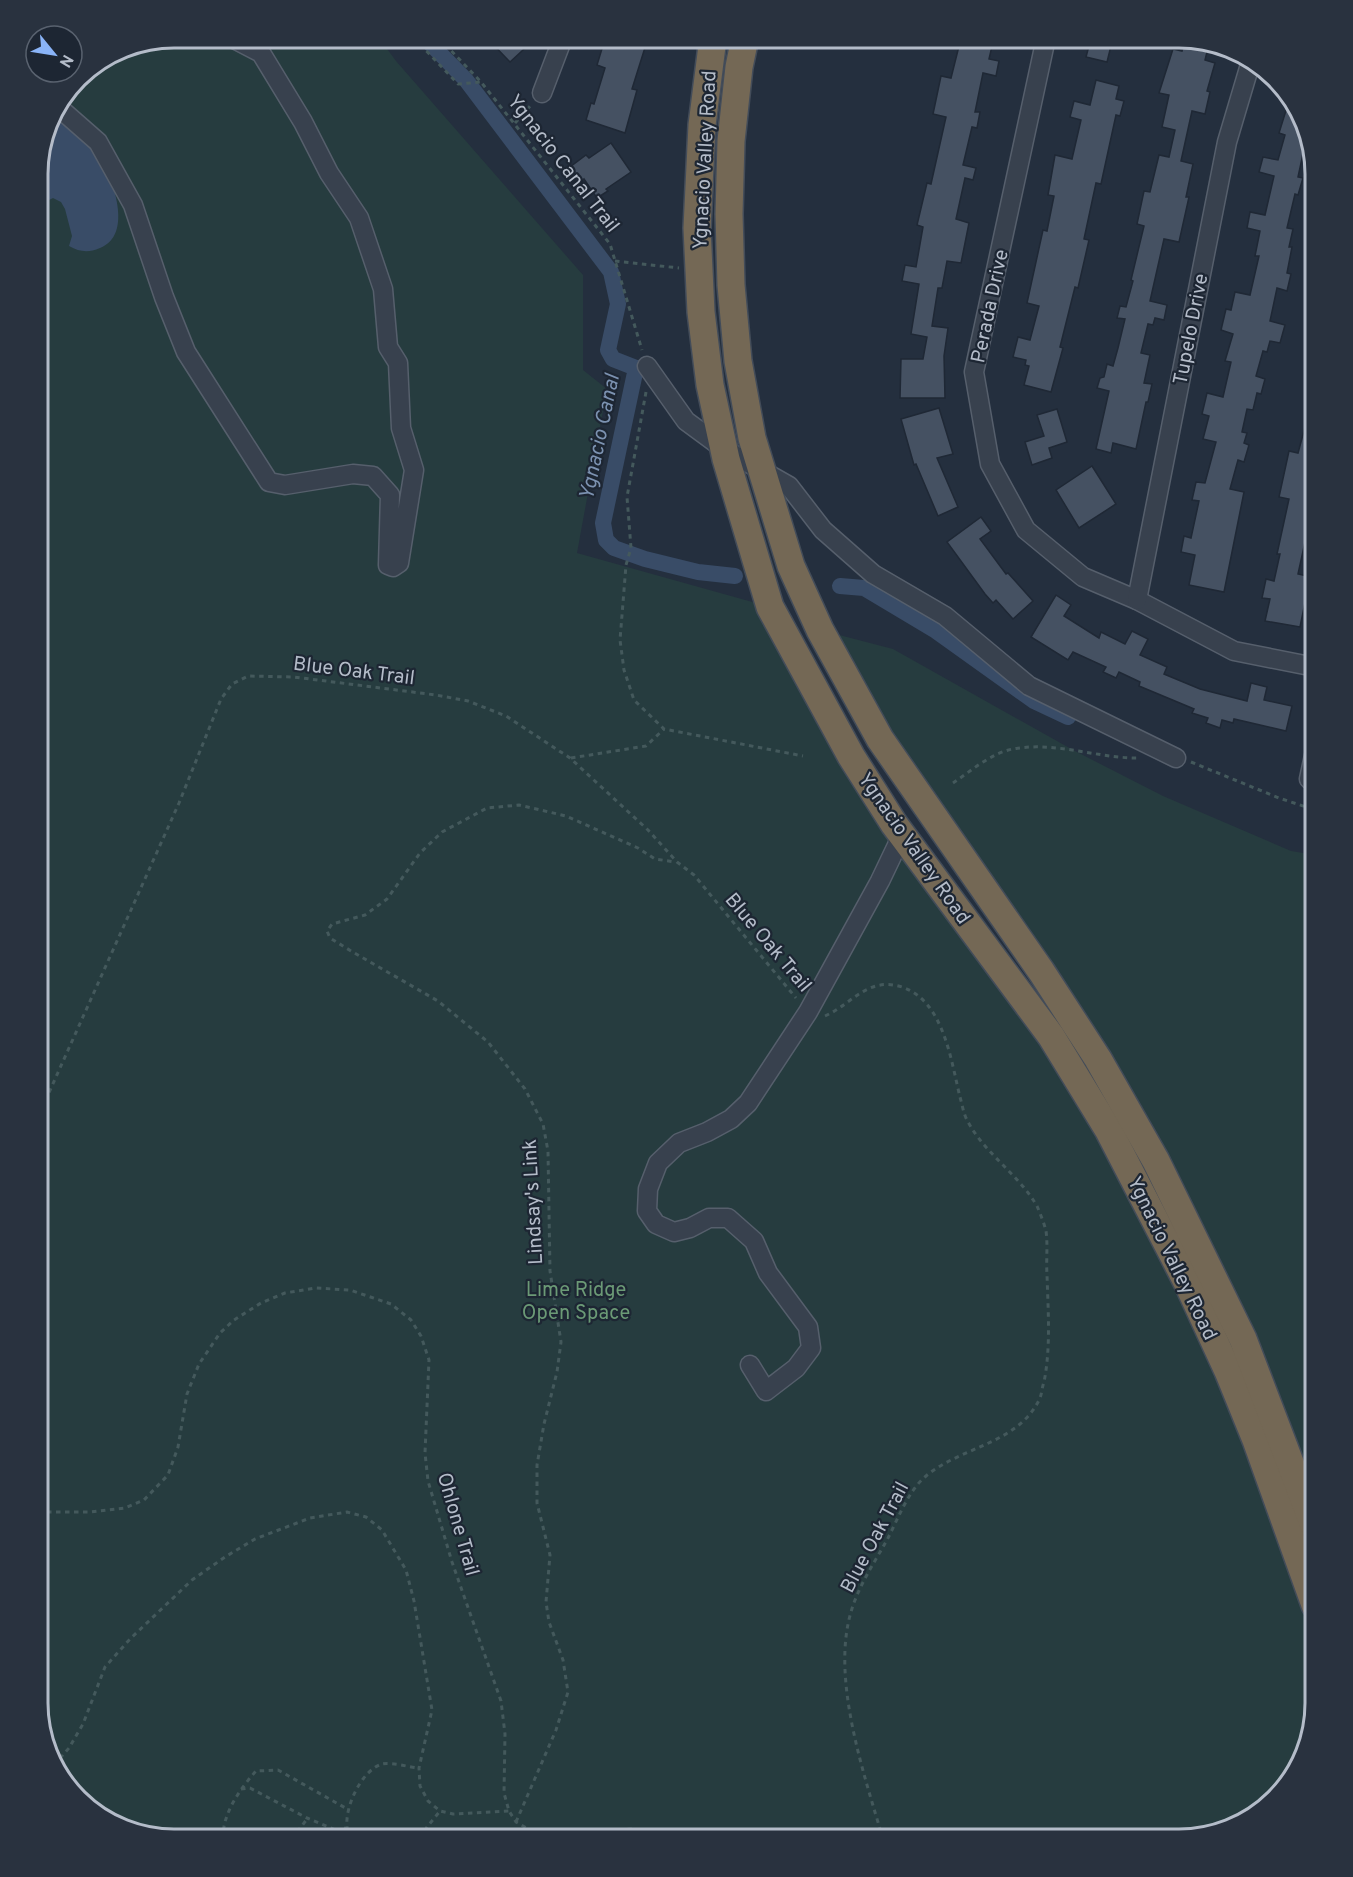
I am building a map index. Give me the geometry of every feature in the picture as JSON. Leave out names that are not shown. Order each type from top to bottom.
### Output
[{"type":"highway","name":"Ygnacio Valley Road","points":[[712,48],[702,125],[697,228],[701,312],[710,385],[724,449],[771,607],[850,756],[902,835],[1051,1036],[1109,1131],[1178,1264],[1228,1371],[1305,1575]]},
{"type":"highway","name":"Ygnacio Valley Road","points":[[743,48],[731,141],[729,214],[731,285],[738,361],[753,438],[796,577],[819,630],[880,739],[1041,971],[1098,1059],[1155,1161],[1243,1339],[1305,1500]]},
{"type":"street","points":[[64,112],[98,142],[133,205],[164,297],[186,352],[269,482],[285,485],[353,474],[373,476],[390,495],[388,565],[393,567],[399,563],[414,470],[401,428],[398,363],[388,347],[383,289],[359,218],[329,172],[303,122],[261,53],[251,48]]},
{"type":"street","points":[[542,93],[559,48]]},
{"type":"street","name":"Perada Drive","points":[[1044,48],[974,372],[990,464],[1026,530],[1083,578],[1137,600],[1234,651],[1305,665]]},
{"type":"street","name":"Tupelo Drive","points":[[1137,600],[1227,141],[1249,69]]},
{"type":"street","points":[[647,366],[686,421],[724,449],[789,486],[823,530],[873,574],[945,616],[1029,686],[1176,758]]},
{"type":"street","points":[[750,1365],[766,1391],[796,1368],[812,1348],[808,1327],[768,1273],[754,1241],[741,1229],[728,1218],[709,1218],[690,1228],[674,1232],[656,1224],[647,1211],[648,1190],[658,1163],[680,1143],[730,1119],[748,1102],[808,1012],[880,881],[902,835]]},
{"type":"path","points":[[424,48],[458,84],[481,82]]},
{"type":"path","name":"Ygnacio Canal Trail","points":[[449,48],[481,82],[610,244],[647,366],[647,387],[627,497],[631,548],[626,565],[620,640],[624,670],[634,700],[664,729]]},
{"type":"path","points":[[514,123],[519,118]]},
{"type":"path","points":[[615,261],[699,270]]},
{"type":"path","name":"Blue Oak Trail","points":[[48,1095],[179,803],[221,699],[232,684],[248,676],[294,677],[436,695],[468,701],[506,716],[570,758],[648,830],[677,862],[694,876],[808,1012],[823,1017],[834,1012],[868,987],[887,985],[902,987],[918,996],[933,1011],[942,1028],[965,1116],[983,1146],[1016,1177],[1037,1207],[1046,1231],[1049,1359],[1040,1397],[1026,1419],[996,1441],[957,1457],[927,1476],[914,1489],[851,1611],[844,1642],[845,1680],[865,1777],[880,1829]]},
{"type":"path","points":[[570,758],[646,746],[664,729],[803,756]]},
{"type":"path","points":[[953,783],[992,756],[1012,749],[1046,746],[1120,758],[1139,758]]},
{"type":"path","points":[[1176,758],[1196,763],[1305,806]]},
{"type":"path","name":"Lindsay's Link","points":[[516,1822],[556,1730],[567,1692],[563,1660],[549,1622],[546,1602],[550,1555],[537,1503],[537,1465],[557,1372],[561,1342],[550,1271],[548,1151],[543,1124],[525,1089],[488,1042],[438,1001],[330,938],[327,931],[332,924],[365,915],[387,899],[420,854],[442,832],[487,808],[519,805],[566,816],[638,848],[655,860],[677,862]]},
{"type":"path","name":"Ohlone Trail","points":[[48,1512],[90,1512],[125,1508],[144,1500],[168,1475],[178,1447],[187,1394],[199,1364],[220,1333],[234,1320],[261,1303],[285,1293],[315,1288],[350,1290],[391,1304],[411,1320],[421,1336],[429,1360],[425,1453],[428,1481],[452,1562],[501,1701],[505,1734],[504,1793],[509,1811],[516,1822]]},
{"type":"path","points":[[61,1757],[83,1724],[105,1667],[130,1639],[192,1580],[255,1539],[310,1518],[347,1512],[366,1517],[382,1530],[406,1570],[414,1601],[432,1710],[419,1768],[420,1786],[428,1801],[440,1811],[453,1814],[509,1811]]},
{"type":"path","points":[[344,1829],[359,1783],[369,1771],[383,1764],[419,1768]]},
{"type":"path","points":[[223,1829],[241,1789],[256,1771],[278,1770],[349,1810]]},
{"type":"path","points":[[241,1789],[250,1788],[333,1829]]},
{"type":"path","points":[[426,1829],[440,1811]]},
{"type":"path","points":[[299,1829],[307,1818]]},
{"type":"path","points":[[516,1822],[528,1829]]},
{"type":"path","points":[[346,1825],[347,1829]]},
{"type":"green space","name":"Lime Ridge Open Space","points":[[386,48],[583,275],[583,370],[607,389],[577,553],[770,607],[809,679],[1109,1131],[1305,1582],[1304,1720],[1301,1736],[1288,1766],[1268,1792],[1242,1812],[1212,1825],[1179,1829],[165,1829],[141,1825],[111,1812],[85,1792],[65,1766],[52,1736],[48,1703],[48,165],[52,141],[61,118],[74,97],[104,69],[118,61],[149,50]]},
{"type":"green space","points":[[820,630],[893,649],[1073,750],[1163,796],[1291,851],[1305,853],[1305,1504],[1187,1221]]},
{"type":"water","points":[[60,120],[100,157],[115,192],[118,206],[116,231],[110,241],[96,250],[77,250],[69,246],[72,236],[65,209],[61,202],[53,198],[49,200],[50,149]]},
{"type":"building","points":[[497,48],[525,48],[510,62]]},
{"type":"building","points":[[602,48],[645,48],[632,89],[637,90],[625,133],[586,120],[591,103],[594,104],[605,68],[597,65]]},
{"type":"building","points":[[958,48],[992,48],[989,59],[999,61],[996,76],[983,73],[975,112],[980,112],[977,128],[972,127],[963,165],[976,168],[973,180],[965,178],[956,219],[969,223],[961,263],[947,261],[942,288],[938,288],[932,326],[948,328],[944,356],[945,398],[900,398],[901,359],[923,359],[927,337],[911,334],[919,284],[902,281],[905,265],[916,267],[923,227],[917,225],[927,183],[931,184],[946,117],[933,114],[941,76],[951,78]]},
{"type":"building","points":[[1088,48],[1110,48],[1107,62],[1086,57]]},
{"type":"building","points":[[1183,48],[1188,48],[1207,51],[1205,60],[1215,63],[1207,91],[1210,92],[1205,114],[1192,111],[1181,161],[1193,164],[1186,197],[1189,197],[1179,242],[1164,239],[1150,301],[1167,305],[1164,320],[1155,318],[1153,325],[1148,324],[1141,353],[1150,355],[1144,383],[1152,384],[1136,449],[1113,443],[1111,453],[1096,449],[1109,391],[1097,388],[1100,378],[1104,377],[1107,364],[1113,366],[1125,319],[1117,318],[1120,306],[1126,307],[1133,281],[1131,280],[1144,226],[1137,224],[1144,191],[1150,192],[1159,155],[1169,157],[1175,130],[1162,127],[1169,95],[1159,93],[1173,49],[1182,51]]},
{"type":"building","points":[[1096,80],[1119,86],[1116,99],[1124,101],[1120,116],[1116,115],[1101,184],[1096,183],[1084,239],[1089,240],[1078,288],[1075,287],[1060,347],[1063,348],[1051,392],[1024,385],[1029,366],[1025,365],[1026,360],[1013,357],[1018,337],[1030,340],[1039,306],[1027,303],[1043,230],[1047,231],[1054,196],[1048,195],[1055,155],[1072,159],[1081,120],[1070,117],[1074,101],[1090,105]]},
{"type":"building","points":[[1287,109],[1301,141],[1303,153],[1298,177],[1303,178],[1298,195],[1295,194],[1287,228],[1293,229],[1287,273],[1291,274],[1287,291],[1277,288],[1270,321],[1285,325],[1280,343],[1270,341],[1267,352],[1263,351],[1256,376],[1265,379],[1261,394],[1257,393],[1253,410],[1247,409],[1242,432],[1247,433],[1244,443],[1249,445],[1244,462],[1238,460],[1230,489],[1244,492],[1224,592],[1189,585],[1195,555],[1181,552],[1184,536],[1191,538],[1199,501],[1192,500],[1196,482],[1205,483],[1216,442],[1203,439],[1209,416],[1202,414],[1207,393],[1223,397],[1231,362],[1225,361],[1233,334],[1221,330],[1226,309],[1231,310],[1235,292],[1250,295],[1259,256],[1255,256],[1260,231],[1247,228],[1250,212],[1265,215],[1274,176],[1259,172],[1263,157],[1278,160],[1285,135],[1279,133]]},
{"type":"building","points":[[611,143],[631,172],[597,198],[584,179],[581,182],[570,167],[586,155],[589,158]]},
{"type":"building","points":[[939,408],[953,454],[937,458],[958,507],[938,516],[916,464],[914,465],[901,419]]},
{"type":"building","points":[[1057,409],[1067,442],[1049,448],[1052,458],[1032,465],[1025,442],[1044,436],[1037,415]]},
{"type":"building","points":[[1305,427],[1305,542],[1298,574],[1305,576],[1305,603],[1300,627],[1265,621],[1270,599],[1262,598],[1266,579],[1274,581],[1280,554],[1277,554],[1289,499],[1279,497],[1289,451],[1298,453]]},
{"type":"building","points":[[1092,466],[1116,504],[1079,528],[1056,490]]},
{"type":"building","points":[[981,517],[991,531],[980,539],[1006,574],[1008,573],[1033,601],[1013,619],[996,600],[993,603],[985,594],[947,542]]},
{"type":"building","points":[[1056,595],[1071,605],[1064,616],[1099,638],[1101,632],[1125,644],[1132,631],[1148,639],[1140,655],[1167,667],[1164,674],[1200,689],[1247,701],[1251,683],[1267,687],[1264,700],[1292,706],[1286,731],[1234,719],[1233,723],[1222,720],[1220,728],[1206,723],[1208,718],[1192,713],[1194,709],[1139,686],[1140,682],[1119,672],[1116,678],[1103,672],[1106,667],[1073,652],[1068,660],[1031,637]]},
{"type":"waterway","name":"Ygnacio Canal","points":[[435,48],[466,80],[611,272],[618,304],[608,350],[613,359],[636,368],[603,523],[606,540],[614,548],[645,559],[698,572],[735,576]]},
{"type":"waterway","name":"Ygnacio Canal","points":[[840,586],[864,588],[936,631],[1034,701],[1068,717]]}]
